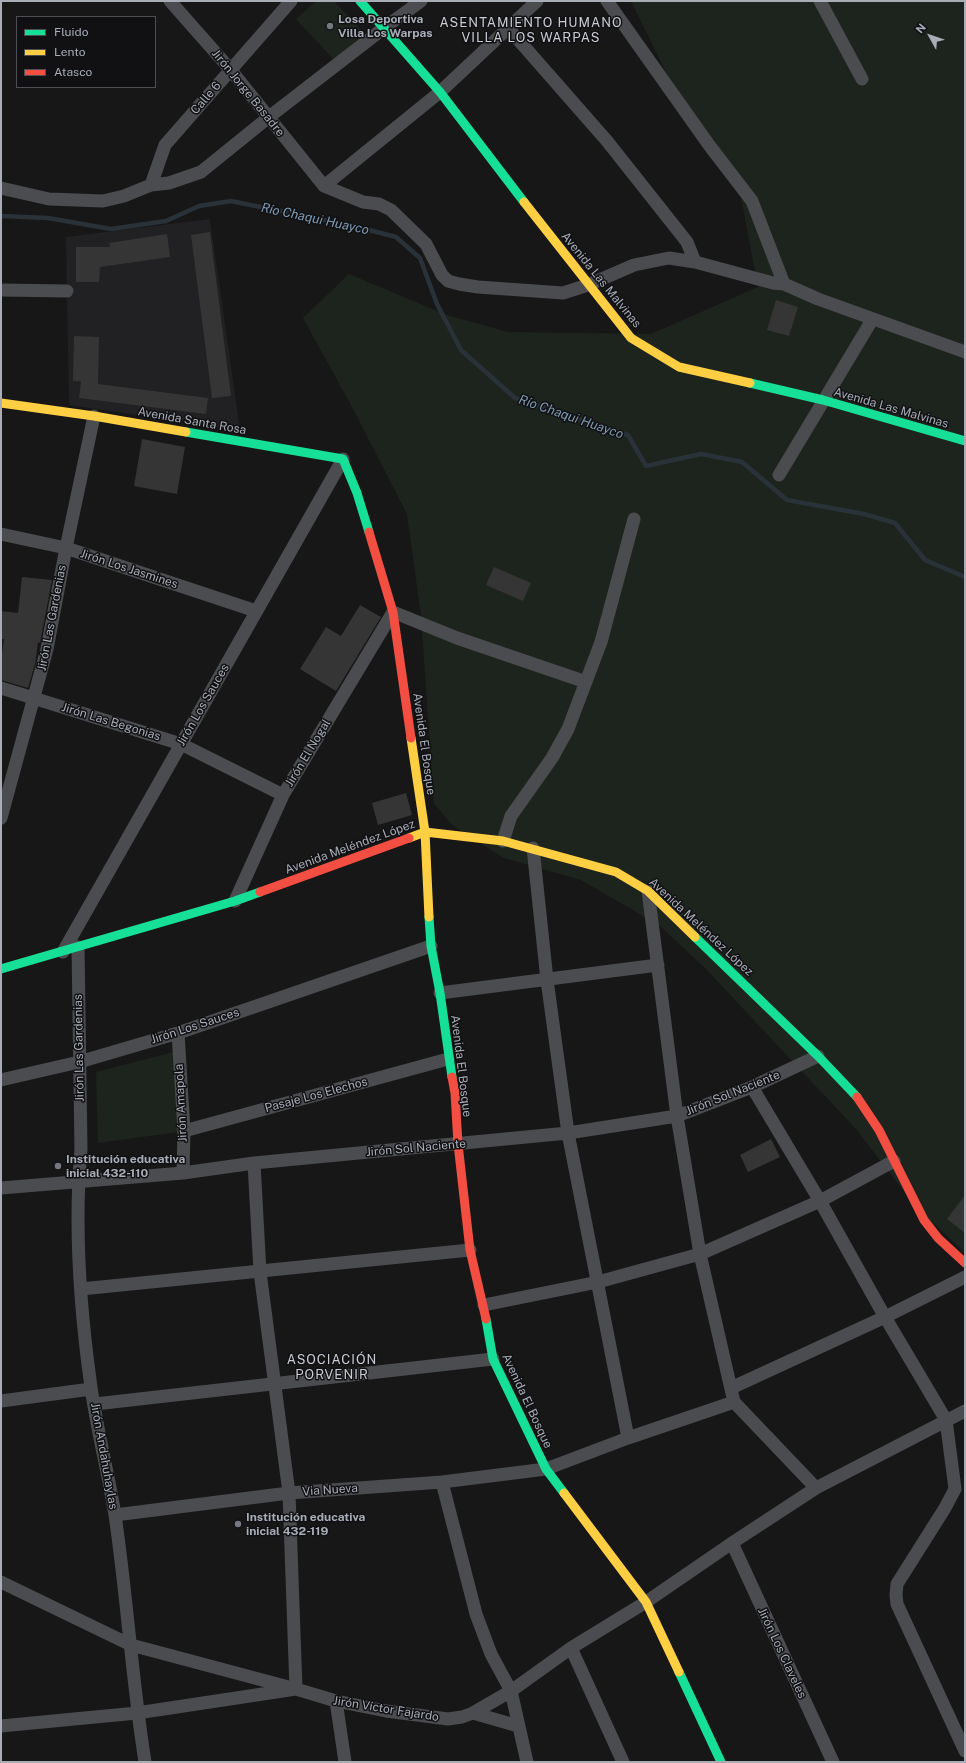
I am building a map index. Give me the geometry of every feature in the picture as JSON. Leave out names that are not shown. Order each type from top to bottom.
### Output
[{"type":"street","name":"Jirón Jorge Basadre","points":[[170,1],[230,69],[324,186]]},
{"type":"street","name":"Calle 6","points":[[151,186],[165,145],[291,1]]},
{"type":"street","name":"Avenida Las Malvinas","points":[[360,1],[440,92],[588,285],[631,338],[679,367],[823,400],[965,441]]},
{"type":"street","points":[[1,188],[49,199],[103,201],[124,196],[151,186],[169,183],[201,172],[268,117],[421,1]]},
{"type":"street","points":[[537,1],[440,92],[324,186],[363,202],[379,204],[392,210],[426,244],[442,275],[448,281],[459,284],[478,288],[563,293],[588,285],[634,265],[669,258],[695,262],[766,281],[784,284],[818,300],[965,352]]},
{"type":"street","points":[[607,1],[709,145],[752,202],[784,284]]},
{"type":"street","points":[[820,1],[862,79]]},
{"type":"street","points":[[508,28],[607,140],[687,242],[695,262]]},
{"type":"street","points":[[1,290],[68,291]]},
{"type":"street","points":[[779,475],[872,320]]},
{"type":"street","name":"Avenida Santa Rosa","points":[[1,403],[94,416],[342,459]]},
{"type":"street","name":"Jirón Las Gardenias","points":[[1,818],[47,649],[66,548],[94,416]]},
{"type":"street","name":"Avenida El Bosque","points":[[342,459],[357,493],[393,612],[425,832],[431,946],[440,993],[448,1059],[455,1092],[458,1144],[470,1250],[484,1305],[493,1359],[546,1469],[646,1602],[721,1762]]},
{"type":"street","name":"Jirón Los Sauces","points":[[63,952],[342,459]]},
{"type":"street","points":[[503,841],[512,816],[552,758],[568,729],[601,642],[634,519]]},
{"type":"street","name":"Jirón Los Jasmines","points":[[1,534],[66,548],[256,612]]},
{"type":"street","points":[[393,612],[457,638],[586,682]]},
{"type":"street","name":"Jirón El Nogal","points":[[235,901],[283,795],[393,612]]},
{"type":"street","name":"Jirón Las Begonias","points":[[1,688],[180,744],[283,795]]},
{"type":"street","name":"Avenida Meléndez López","points":[[1,969],[235,901],[425,832],[503,841],[616,872],[648,891],[818,1056],[861,1101],[880,1130],[924,1220],[938,1238],[965,1263]]},
{"type":"street","points":[[533,848],[547,980],[568,1133],[628,1438]]},
{"type":"street","points":[[648,891],[677,1116],[700,1254],[734,1402],[816,1488]]},
{"type":"street","name":"Jirón Los Sauces","points":[[1,1080],[79,1062],[178,1033],[431,946]]},
{"type":"street","name":"Jirón Las Gardenias","points":[[78,947],[81,1149]]},
{"type":"street","points":[[440,993],[658,965]]},
{"type":"street","name":"Jirón Amapola","points":[[178,1033],[184,1131],[183,1173]]},
{"type":"street","name":"Jirón Sol Naciente","points":[[1,1188],[183,1173],[254,1163],[568,1133],[677,1116],[752,1087],[818,1056]]},
{"type":"street","name":"Pasaje Los Elechos","points":[[184,1131],[448,1059]]},
{"type":"street","points":[[752,1087],[820,1201],[885,1317],[946,1420],[955,1488],[945,1508],[898,1584],[896,1595],[897,1604],[965,1751]]},
{"type":"street","name":"Jirón Andahuhaylas","points":[[81,1149],[78,1181],[81,1289],[91,1388],[115,1515],[131,1645],[137,1713],[145,1762]]},
{"type":"street","points":[[484,1305],[598,1282],[700,1254],[820,1201],[894,1161]]},
{"type":"street","points":[[1,1582],[131,1645],[296,1689],[289,1493],[260,1272],[254,1163]]},
{"type":"street","points":[[81,1289],[470,1250]]},
{"type":"street","points":[[731,1388],[885,1317],[965,1277]]},
{"type":"street","points":[[95,1404],[493,1359]]},
{"type":"street","points":[[1,1401],[91,1388]]},
{"type":"street","name":"Via Nueva","points":[[115,1515],[289,1493],[442,1482],[546,1469],[628,1438],[734,1402]]},
{"type":"street","name":"Jirón Víctor Fajardo","points":[[1,1726],[137,1713],[296,1689],[336,1701],[386,1711],[448,1719],[462,1717],[473,1713],[511,1692],[571,1648],[646,1602],[816,1488],[965,1411]]},
{"type":"street","points":[[946,1420],[965,1421]]},
{"type":"street","points":[[442,1482],[476,1614],[491,1654],[511,1692],[527,1762]]},
{"type":"street","name":"Jirón Los Claveles","points":[[732,1543],[833,1762]]},
{"type":"street","points":[[571,1648],[623,1762]]},
{"type":"street","points":[[336,1701],[345,1762]]},
{"type":"street","points":[[473,1713],[518,1726]]},
{"type":"shaded area","name":"Losa Deportiva Villa Los Warpas","points":[[316,1],[334,1],[364,33],[335,61],[296,19]]},
{"type":"shaded area","points":[[631,1],[965,1],[965,1253],[915,1206],[856,1129],[705,968],[660,926],[581,880],[504,858],[451,824],[434,803],[421,616],[407,514],[352,407],[303,318],[349,274],[447,315],[508,332],[651,334],[758,287],[741,197],[681,103]]},
{"type":"shaded area","points":[[210,219],[240,430],[69,405],[66,237]]},
{"type":"shaded area","points":[[173,1052],[179,1132],[98,1143],[96,1072]]},
{"type":"building","points":[[210,232],[231,396],[212,398],[191,235]]},
{"type":"building","points":[[167,234],[170,257],[100,267],[99,282],[76,282],[76,247],[110,247],[109,243]]},
{"type":"building","points":[[776,300],[798,307],[789,336],[767,330]]},
{"type":"building","points":[[74,336],[99,337],[98,384],[208,398],[206,414],[79,398],[81,381],[73,381]]},
{"type":"building","points":[[142,439],[185,447],[177,494],[134,486]]},
{"type":"building","points":[[494,567],[531,583],[523,601],[486,585]]},
{"type":"building","points":[[22,577],[52,580],[40,643],[38,642],[35,664],[28,688],[1,680],[1,661],[4,639],[1,639],[1,611],[18,613]]},
{"type":"building","points":[[360,605],[381,617],[336,691],[300,669],[326,627],[341,636]]},
{"type":"building","points":[[406,793],[412,815],[378,825],[372,803]]},
{"type":"building","points":[[771,1139],[780,1157],[748,1172],[740,1155]]},
{"type":"building","points":[[965,1195],[965,1233],[947,1219]]},
{"type":"waterway","name":"Río Chaqui Huayco","points":[[1,216],[48,218],[111,229],[166,221],[199,206],[231,201],[354,226],[396,237],[420,258],[437,304],[461,350],[515,398],[628,435],[646,466],[701,454],[742,462],[787,500],[864,514],[895,523],[925,560],[965,577]]},
{"type":"traffic: fast","points":[[360,1],[440,92],[524,202]]},
{"type":"traffic: fast","points":[[750,383],[823,400],[965,441]]},
{"type":"traffic: fast","points":[[186,432],[343,459],[357,493],[369,532]]},
{"type":"traffic: fast","points":[[1,969],[235,901],[260,892]]},
{"type":"traffic: fast","points":[[429,917],[431,946],[440,993],[452,1077]]},
{"type":"traffic: fast","points":[[695,937],[818,1056],[857,1097]]},
{"type":"traffic: fast","points":[[486,1319],[493,1359],[546,1469],[564,1493]]},
{"type":"traffic: fast","points":[[679,1672],[721,1762]]},
{"type":"traffic: slow","points":[[524,202],[631,338],[679,367],[750,383]]},
{"type":"traffic: slow","points":[[1,403],[94,416],[186,432]]},
{"type":"traffic: slow","points":[[411,738],[425,832],[429,917]]},
{"type":"traffic: slow","points":[[409,838],[425,832],[503,841],[616,872],[648,891],[695,937]]},
{"type":"traffic: slow","points":[[564,1493],[646,1602],[679,1672]]},
{"type":"traffic: jam","points":[[369,532],[393,612],[411,738]]},
{"type":"traffic: jam","points":[[260,892],[409,838]]},
{"type":"traffic: jam","points":[[452,1077],[455,1093],[458,1144],[470,1250],[486,1319]]},
{"type":"traffic: jam","points":[[857,1097],[879,1130],[924,1220],[938,1238],[965,1263]]},
{"type":"place","name":"Losa Deportiva Villa Los Warpas","points":[[330,26]]},
{"type":"place","name":"Institución educativa inicial 432-110","points":[[58,1166]]},
{"type":"place","name":"Institución educativa inicial 432-119","points":[[238,1524]]},
{"type":"district","name":"ASENTAMIENTO HUMANO VILLA LOS WARPAS","points":[[531,30]]},
{"type":"district","name":"ASOCIACIÓN PORVENIR","points":[[332,1368]]}]
